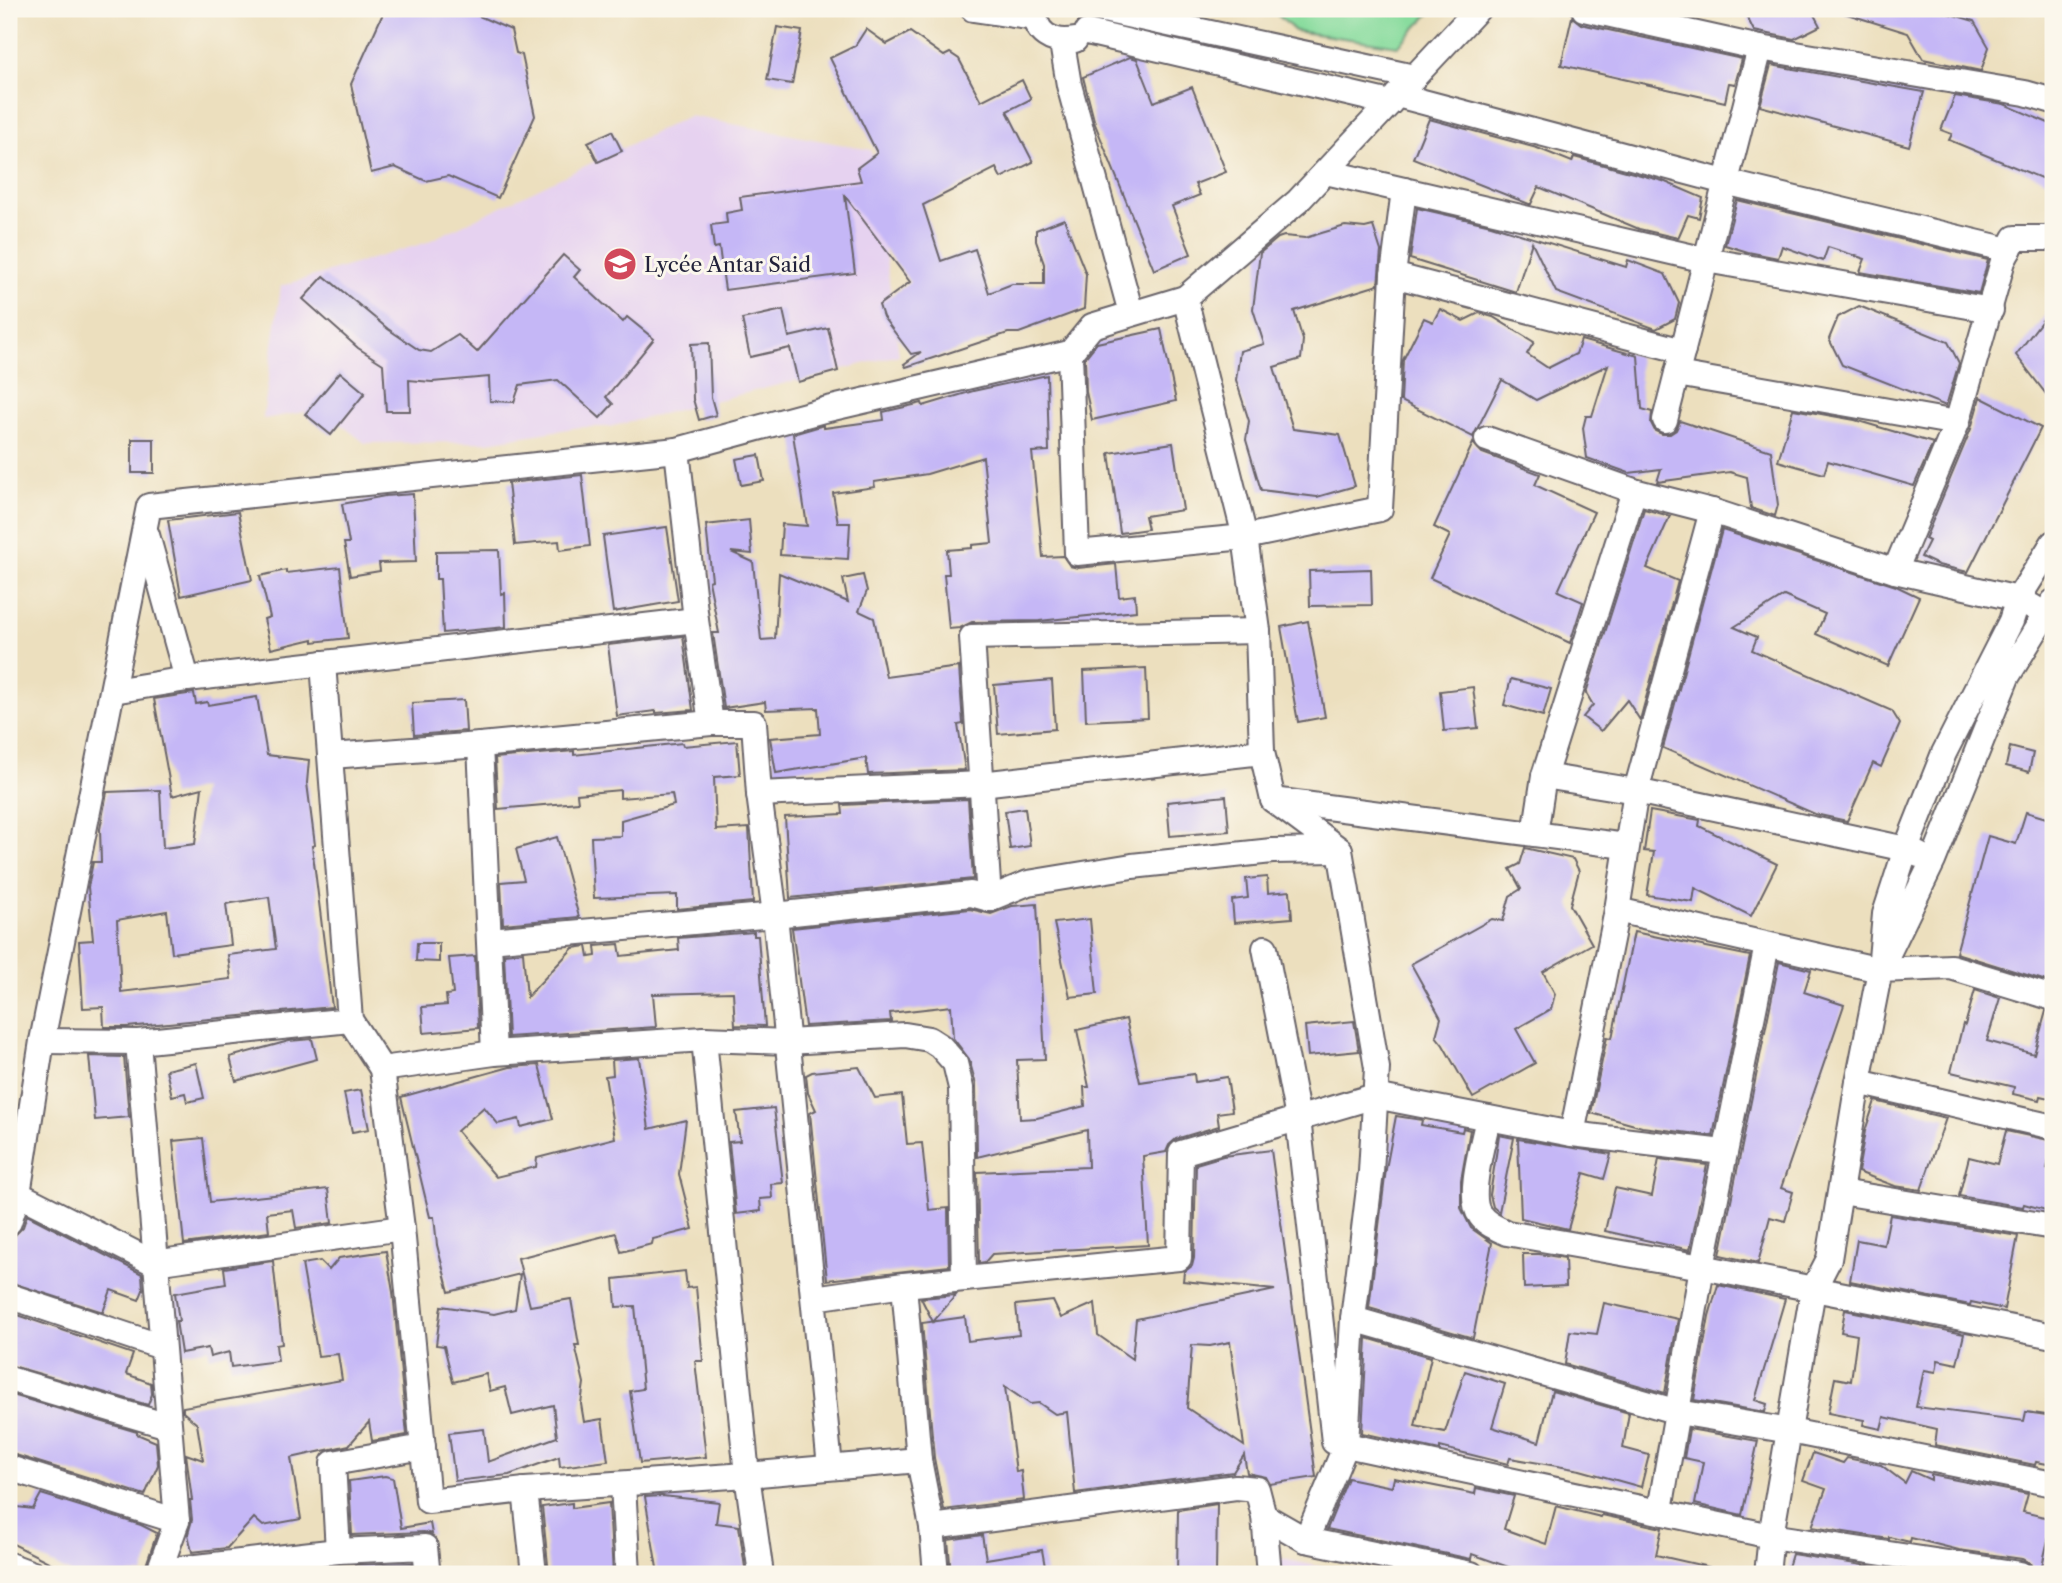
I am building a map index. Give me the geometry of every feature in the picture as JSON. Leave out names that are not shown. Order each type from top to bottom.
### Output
[{"type":"street","points":[[973,9],[1035,13],[1040,30],[1050,39],[1062,43],[1076,40],[1090,20],[1400,92]]},
{"type":"street","points":[[1100,9],[1725,182],[2009,250]]},
{"type":"street","points":[[9,1222],[18,1194],[42,1041],[149,506],[677,450],[824,410],[1070,353],[1092,326],[1185,298],[1298,201],[1478,9]]},
{"type":"street","points":[[1584,9],[1760,48],[2025,93],[2053,101]]},
{"type":"street","points":[[1062,43],[1069,85],[1131,313]]},
{"type":"street","points":[[1665,420],[1760,48]]},
{"type":"street","points":[[1326,172],[1706,260],[1991,310]]},
{"type":"street","points":[[1070,353],[1077,553],[1245,537],[1380,509],[1393,275],[1404,190]]},
{"type":"street","points":[[1895,571],[1957,423],[2003,261],[2015,238],[2053,238]]},
{"type":"street","points":[[1393,275],[1680,363],[1957,423]]},
{"type":"street","points":[[1185,298],[1245,537],[1258,631],[1262,751],[1273,800],[1340,850],[1377,1068],[1371,1172],[1353,1319],[1341,1456],[1306,1540]]},
{"type":"street","points":[[1487,439],[1634,491],[1712,512],[1895,571],[2050,608],[2007,677],[1933,862],[1880,970]]},
{"type":"street","points":[[677,450],[696,620],[711,723]]},
{"type":"street","points":[[1535,834],[1544,776],[1634,491]]},
{"type":"street","points":[[1572,1134],[1618,910],[1636,791],[1712,512]]},
{"type":"street","points":[[145,528],[187,679]]},
{"type":"street","points":[[1767,1574],[1771,1536],[1813,1290],[1829,1259],[1841,1192],[1858,1082],[1880,970],[1885,914],[1906,849],[1944,753],[2011,621],[2018,599],[2053,543]]},
{"type":"street","points":[[113,691],[187,679],[696,620]]},
{"type":"street","points":[[989,899],[972,637],[1258,631]]},
{"type":"street","points":[[323,663],[350,1020],[382,1069],[402,1228],[428,1501],[525,1490],[919,1460]]},
{"type":"street","points":[[331,755],[480,745],[711,723],[754,723],[759,794],[775,915],[831,1467]]},
{"type":"street","points":[[480,745],[494,1053]]},
{"type":"street","points":[[759,794],[981,784],[1262,751]]},
{"type":"street","points":[[1544,776],[1636,791],[1906,849],[1933,862]]},
{"type":"street","points":[[1273,800],[1626,846]]},
{"type":"street","points":[[489,940],[775,915],[971,894],[989,899],[1028,883],[1132,866],[1272,851],[1340,850]]},
{"type":"street","points":[[1618,910],[1880,970],[1951,967],[2053,998]]},
{"type":"street","points":[[1660,1510],[1723,1152],[1767,945]]},
{"type":"street","points":[[1265,948],[1298,1118],[1341,1456]]},
{"type":"street","points":[[42,1041],[138,1042],[350,1020]]},
{"type":"street","points":[[382,1069],[494,1053],[704,1039],[788,1042],[905,1035],[929,1039],[940,1046],[955,1063],[961,1088],[964,1279]]},
{"type":"street","points":[[704,1039],[747,1475],[761,1574]]},
{"type":"street","points":[[138,1042],[177,1521],[159,1573],[338,1551],[425,1547],[427,1567]]},
{"type":"street","points":[[1858,1082],[2053,1127]]},
{"type":"street","points":[[814,1298],[904,1285],[1179,1258],[1181,1153],[1375,1096],[1572,1134],[1723,1152]]},
{"type":"street","points":[[1488,1118],[1474,1191],[1478,1213],[1488,1224],[1507,1233],[1702,1267],[2053,1336]]},
{"type":"street","points":[[1841,1192],[2053,1227]]},
{"type":"street","points":[[18,1194],[154,1263],[402,1228]]},
{"type":"street","points":[[904,1285],[919,1460],[932,1527],[936,1574]]},
{"type":"street","points":[[9,1296],[162,1347]]},
{"type":"street","points":[[1353,1319],[1678,1412],[1790,1431],[2053,1484]]},
{"type":"street","points":[[9,1379],[169,1426]]},
{"type":"street","points":[[338,1551],[333,1463],[423,1447]]},
{"type":"street","points":[[1341,1456],[1660,1510],[1771,1536],[2020,1574]]},
{"type":"street","points":[[9,1468],[177,1521]]},
{"type":"street","points":[[623,1484],[628,1574]]},
{"type":"street","points":[[932,1527],[1236,1488],[1257,1489],[1264,1516],[1269,1574]]},
{"type":"street","points":[[525,1490],[534,1574]]},
{"type":"street","points":[[1264,1516],[1306,1540],[1471,1574]]},
{"type":"street","points":[[9,1565],[33,1574]]},
{"type":"shaded area","name":"Lycée Antar Said","points":[[689,116],[871,150],[899,355],[609,427],[580,427],[488,442],[365,443],[321,409],[263,419],[281,286],[425,243]]},
{"type":"shaded area","points":[[1274,1557],[1355,1574],[1275,1574]]},
{"type":"green space","points":[[1271,9],[1434,9],[1398,46],[1295,31]]},
{"type":"building","points":[[385,9],[463,9],[511,30],[516,53],[522,55],[535,116],[498,198],[448,176],[426,181],[395,167],[371,173],[351,84]]},
{"type":"building","points":[[1743,9],[1811,9],[1820,26],[1794,39],[1754,31]]},
{"type":"building","points":[[1845,9],[1934,9],[1974,21],[1989,47],[1981,71],[1923,59],[1908,33],[1844,13]]},
{"type":"building","points":[[1572,17],[1581,24],[1742,59],[1735,84],[1729,83],[1725,102],[1561,65]]},
{"type":"building","points":[[777,27],[802,31],[792,84],[767,80]]},
{"type":"building","points":[[866,29],[887,44],[910,32],[944,56],[950,53],[959,59],[981,101],[1022,80],[1031,99],[1007,111],[1033,162],[1001,178],[996,168],[923,205],[941,261],[975,249],[989,293],[1012,284],[1044,284],[1044,264],[1036,241],[1036,230],[1064,219],[1086,274],[1084,309],[1019,333],[1008,333],[906,367],[904,364],[921,352],[911,354],[883,317],[879,305],[910,282],[845,196],[855,273],[725,290],[719,247],[714,248],[711,225],[727,223],[726,213],[742,210],[740,197],[861,181],[857,168],[877,153],[830,58],[855,46]]},
{"type":"building","points":[[1130,57],[1137,59],[1154,102],[1192,87],[1226,172],[1195,184],[1200,195],[1172,206],[1191,254],[1154,270],[1095,124],[1083,77]]},
{"type":"building","points":[[1771,65],[1924,92],[1909,146],[1760,106]]},
{"type":"building","points":[[1955,96],[2004,104],[2053,125],[2053,183],[1949,140],[1952,134],[1941,130]]},
{"type":"building","points":[[1429,119],[1537,148],[1572,162],[1574,157],[1663,181],[1703,198],[1699,218],[1688,215],[1678,238],[1639,229],[1539,187],[1529,204],[1413,158]]},
{"type":"building","points":[[612,131],[622,151],[598,162],[588,142]]},
{"type":"building","points":[[1737,200],[1988,260],[1979,293],[1860,272],[1865,259],[1828,247],[1823,261],[1782,246],[1778,258],[1725,245]]},
{"type":"building","points":[[1417,208],[1491,225],[1626,267],[1628,260],[1665,274],[1679,303],[1675,319],[1656,329],[1556,292],[1532,242],[1516,292],[1410,259]]},
{"type":"building","points":[[1345,226],[1373,226],[1381,251],[1378,285],[1294,311],[1303,340],[1301,359],[1274,367],[1293,429],[1340,435],[1355,486],[1317,497],[1261,490],[1246,440],[1249,421],[1236,380],[1240,351],[1264,344],[1253,309],[1260,253],[1284,236],[1305,238]]},
{"type":"building","points":[[563,255],[580,270],[574,277],[623,322],[627,317],[654,339],[606,397],[613,404],[600,418],[558,380],[520,385],[514,402],[490,401],[489,377],[432,382],[409,380],[410,411],[386,411],[383,364],[358,348],[303,299],[324,276],[388,329],[419,350],[431,352],[458,335],[477,352]]},
{"type":"building","points":[[1859,306],[1948,342],[1959,363],[1946,406],[1842,365],[1829,339],[1838,317]]},
{"type":"building","points":[[2053,306],[2053,403],[2016,355]]},
{"type":"building","points":[[1440,309],[1463,321],[1479,313],[1493,317],[1534,342],[1527,354],[1548,368],[1576,354],[1581,340],[1638,356],[1642,409],[1652,412],[1651,423],[1655,431],[1670,434],[1676,430],[1680,421],[1771,451],[1778,505],[1775,516],[1751,508],[1747,477],[1730,472],[1657,482],[1661,469],[1629,473],[1587,458],[1583,428],[1586,416],[1592,416],[1608,365],[1536,400],[1502,380],[1473,437],[1401,401],[1403,360],[1424,318],[1433,322]]},
{"type":"building","points":[[783,310],[789,337],[828,328],[838,371],[798,382],[790,348],[750,357],[742,319]]},
{"type":"building","points":[[1161,329],[1176,401],[1092,420],[1086,392],[1085,358],[1097,343]]},
{"type":"building","points":[[709,343],[711,397],[716,415],[699,420],[693,399],[691,344]]},
{"type":"building","points":[[340,372],[365,393],[331,435],[305,414]]},
{"type":"building","points":[[1047,375],[1049,451],[1032,452],[1043,557],[1063,556],[1070,566],[1078,568],[1116,564],[1119,597],[1135,595],[1136,611],[1039,621],[972,622],[960,628],[949,629],[944,574],[949,574],[947,550],[992,543],[983,457],[927,474],[874,482],[875,487],[833,493],[838,523],[850,523],[848,559],[780,555],[782,524],[807,526],[793,434],[824,425],[824,428],[884,420],[883,412],[922,403],[923,406],[973,391]]},
{"type":"building","points":[[1980,397],[2041,428],[1968,572],[1938,565],[1921,557],[1929,541],[1925,539],[1971,429]]},
{"type":"building","points":[[1793,409],[1855,420],[1933,443],[1914,486],[1828,461],[1824,474],[1778,461]]},
{"type":"building","points":[[132,439],[154,439],[154,473],[132,473]]},
{"type":"building","points":[[1173,443],[1183,510],[1145,516],[1148,529],[1120,533],[1109,453]]},
{"type":"building","points":[[1473,443],[1482,453],[1540,474],[1535,485],[1594,512],[1558,591],[1583,602],[1570,643],[1430,578],[1450,535],[1434,527]]},
{"type":"building","points":[[759,455],[764,481],[741,485],[736,459]]},
{"type":"building","points":[[582,475],[590,546],[560,550],[559,541],[515,545],[508,483]]},
{"type":"building","points":[[413,494],[416,562],[379,563],[380,571],[350,576],[344,543],[349,543],[342,504]]},
{"type":"building","points":[[1644,509],[1670,516],[1647,568],[1678,581],[1640,720],[1627,700],[1601,731],[1583,717],[1593,705],[1586,693]]},
{"type":"building","points":[[238,512],[252,580],[181,596],[168,520]]},
{"type":"building","points":[[749,520],[752,554],[731,552],[753,562],[761,640],[775,639],[779,573],[848,602],[843,579],[863,575],[867,591],[859,611],[874,618],[886,677],[959,667],[963,724],[958,725],[965,770],[868,774],[866,758],[776,773],[770,738],[820,734],[818,708],[766,710],[765,702],[724,708],[713,633],[719,633],[709,581],[712,580],[706,525]]},
{"type":"building","points":[[667,527],[678,601],[613,612],[603,536]]},
{"type":"building","points":[[1722,530],[1896,586],[1919,597],[1888,666],[1816,634],[1825,614],[1784,596],[1734,627],[1757,637],[1752,650],[1892,711],[1900,724],[1881,767],[1873,763],[1847,821],[1815,814],[1663,748]]},
{"type":"building","points":[[499,550],[506,627],[443,633],[440,579],[436,579],[436,551]]},
{"type":"building","points":[[340,567],[348,638],[313,642],[313,639],[271,649],[264,619],[270,617],[260,576],[286,570],[286,573]]},
{"type":"building","points":[[1371,569],[1372,605],[1310,606],[1309,571]]},
{"type":"building","points":[[1308,621],[1325,717],[1298,722],[1281,627]]},
{"type":"building","points":[[683,636],[693,710],[617,716],[608,645]]},
{"type":"building","points":[[1146,668],[1148,718],[1086,721],[1084,671]]},
{"type":"building","points":[[1511,679],[1551,689],[1543,716],[1504,705]]},
{"type":"building","points":[[1052,680],[1055,729],[998,734],[994,685]]},
{"type":"building","points":[[1473,687],[1478,728],[1444,731],[1440,691]]},
{"type":"building","points":[[194,693],[196,704],[207,702],[208,705],[257,697],[267,755],[309,760],[307,783],[315,845],[312,846],[332,1007],[127,1027],[104,1027],[103,1007],[83,1008],[79,941],[93,940],[88,887],[93,862],[101,862],[100,829],[107,792],[160,790],[163,848],[195,844],[202,788],[172,796],[154,699]],"holes":[[[269,897],[276,949],[228,955],[231,979],[121,992],[117,920],[167,911],[172,953],[231,945],[226,904]]]},
{"type":"building","points":[[464,700],[466,731],[414,735],[412,703]]},
{"type":"building","points":[[737,741],[740,775],[714,777],[716,830],[749,828],[753,902],[677,909],[677,895],[594,898],[591,837],[621,836],[621,820],[674,805],[672,794],[620,798],[620,790],[577,794],[578,802],[498,809],[495,758],[574,751],[574,755],[682,743],[683,746]]},
{"type":"building","points":[[2010,747],[2033,753],[2029,772],[2006,766]]},
{"type":"building","points":[[1226,796],[1229,831],[1170,836],[1167,802]]},
{"type":"building","points":[[968,799],[973,879],[790,898],[785,817],[843,814],[842,805]]},
{"type":"building","points":[[1025,808],[1030,846],[1010,849],[1005,811]]},
{"type":"building","points":[[1650,811],[1700,820],[1699,826],[1777,864],[1751,916],[1695,888],[1693,902],[1647,895],[1654,852],[1644,851]]},
{"type":"building","points":[[2026,812],[2053,820],[2053,983],[1956,953],[1988,836],[2016,844]]},
{"type":"building","points":[[557,837],[579,917],[503,924],[501,882],[524,880],[516,849]]},
{"type":"building","points":[[1525,848],[1573,859],[1579,871],[1570,905],[1592,944],[1543,972],[1555,994],[1551,1009],[1516,1029],[1535,1063],[1473,1098],[1436,1036],[1441,1018],[1411,964],[1492,919],[1503,921],[1510,896],[1521,889],[1510,869],[1520,864]]},
{"type":"building","points":[[1267,877],[1268,893],[1290,891],[1292,918],[1234,923],[1232,900],[1248,898],[1246,879]]},
{"type":"building","points":[[1037,904],[1045,1059],[1017,1060],[1020,1119],[1037,1118],[1085,1106],[1084,1087],[1089,1087],[1077,1030],[1126,1019],[1140,1082],[1194,1074],[1195,1082],[1227,1077],[1232,1111],[1217,1113],[1219,1126],[1176,1139],[1166,1152],[1143,1156],[1148,1245],[992,1254],[985,1262],[979,1263],[977,1172],[1088,1167],[1087,1130],[977,1157],[976,1085],[969,1059],[953,1038],[951,1006],[890,1013],[891,1021],[805,1026],[792,928],[970,909],[991,914],[1012,906]]},
{"type":"building","points":[[1090,919],[1097,994],[1070,997],[1054,923]]},
{"type":"building","points":[[754,932],[754,936],[758,936],[765,1026],[735,1025],[733,992],[653,994],[656,1027],[508,1037],[504,954],[523,952],[527,997],[573,948],[587,946],[589,957],[596,956],[595,946],[619,944],[621,956],[679,950],[678,938]]},
{"type":"building","points":[[1634,932],[1750,956],[1713,1136],[1642,1127],[1591,1113],[1607,1037],[1612,1038]]},
{"type":"building","points":[[417,943],[439,943],[439,962],[416,961]]},
{"type":"building","points":[[475,956],[478,1028],[424,1033],[422,1007],[447,1005],[446,995],[453,994],[449,958]]},
{"type":"building","points":[[1779,962],[1811,970],[1804,992],[1844,1005],[1781,1188],[1793,1192],[1785,1221],[1770,1217],[1758,1263],[1720,1255]]},
{"type":"building","points":[[1975,990],[2000,998],[1987,1041],[2034,1054],[2046,1011],[2053,1012],[2053,1099],[2040,1096],[2039,1100],[2013,1094],[2014,1087],[1951,1072]]},
{"type":"building","points":[[1354,1021],[1359,1051],[1308,1056],[1305,1026]]},
{"type":"building","points":[[312,1039],[317,1059],[236,1081],[230,1057],[289,1041]]},
{"type":"building","points":[[89,1056],[124,1057],[129,1117],[95,1120]]},
{"type":"building","points":[[639,1058],[649,1129],[686,1120],[679,1174],[693,1229],[653,1239],[652,1244],[621,1252],[616,1233],[518,1258],[530,1306],[571,1299],[579,1345],[575,1345],[584,1383],[581,1404],[584,1422],[602,1419],[608,1461],[560,1467],[559,1457],[509,1475],[455,1481],[449,1433],[484,1429],[488,1462],[557,1437],[553,1405],[512,1415],[505,1387],[490,1391],[486,1374],[453,1382],[444,1346],[436,1345],[441,1306],[494,1314],[515,1309],[520,1274],[449,1292],[437,1245],[434,1217],[430,1217],[401,1097],[510,1067],[539,1065],[553,1119],[521,1127],[519,1119],[498,1124],[484,1107],[457,1131],[496,1177],[536,1167],[537,1158],[615,1138],[605,1076],[613,1075],[612,1060]]},
{"type":"building","points":[[196,1063],[204,1098],[187,1102],[185,1093],[172,1096],[166,1070]]},
{"type":"building","points":[[859,1067],[875,1098],[902,1095],[907,1144],[922,1143],[929,1210],[948,1208],[949,1266],[827,1280],[810,1113],[816,1110],[808,1093],[806,1075]]},
{"type":"building","points":[[361,1090],[369,1129],[352,1132],[344,1093]]},
{"type":"building","points":[[1875,1101],[1946,1118],[1921,1190],[1895,1186],[1858,1172],[1865,1131]]},
{"type":"building","points":[[774,1108],[783,1183],[771,1184],[772,1198],[760,1199],[761,1211],[736,1214],[729,1142],[740,1141],[736,1112]]},
{"type":"building","points":[[1396,1116],[1422,1120],[1421,1125],[1462,1132],[1463,1128],[1470,1130],[1461,1180],[1461,1208],[1471,1228],[1492,1243],[1473,1338],[1369,1308],[1386,1169]]},
{"type":"building","points":[[2006,1131],[2053,1141],[2047,1169],[2053,1171],[2053,1212],[2024,1204],[2023,1207],[1959,1196],[1969,1157],[1997,1164]]},
{"type":"building","points":[[1499,1135],[1514,1138],[1499,1212],[1493,1207],[1490,1195]]},
{"type":"building","points":[[203,1138],[210,1202],[328,1189],[332,1223],[296,1228],[293,1210],[267,1213],[269,1232],[184,1244],[173,1141]]},
{"type":"building","points":[[1518,1139],[1611,1154],[1604,1179],[1584,1173],[1568,1229],[1521,1218]]},
{"type":"building","points":[[1271,1150],[1316,1477],[1270,1484],[1266,1477],[1247,1473],[1244,1455],[1233,1472],[1075,1493],[1067,1412],[1055,1414],[1039,1403],[1030,1404],[1005,1387],[1016,1472],[1021,1471],[1024,1500],[944,1510],[934,1458],[922,1323],[965,1317],[968,1341],[1019,1335],[1016,1305],[1053,1301],[1061,1318],[1095,1303],[1098,1335],[1132,1359],[1136,1319],[1275,1290],[1183,1281],[1184,1272],[1192,1266],[1194,1258],[1196,1164],[1223,1156]],"holes":[[[1230,1342],[1244,1446],[1187,1408],[1192,1345],[1210,1346]]]},
{"type":"building","points":[[1659,1159],[1707,1165],[1690,1250],[1605,1231],[1615,1188],[1652,1196]]},
{"type":"building","points":[[27,1215],[142,1274],[143,1290],[139,1300],[111,1290],[103,1312],[9,1282],[9,1254],[15,1235],[23,1227]]},
{"type":"building","points":[[1890,1215],[2018,1236],[2004,1309],[1971,1302],[1970,1305],[1850,1281],[1857,1240],[1884,1245]]},
{"type":"building","points":[[386,1251],[393,1292],[407,1435],[372,1441],[369,1422],[349,1445],[291,1458],[301,1519],[263,1526],[254,1518],[227,1548],[192,1552],[188,1534],[192,1520],[192,1500],[186,1454],[203,1460],[197,1424],[183,1412],[183,1407],[342,1380],[338,1354],[318,1356],[302,1264],[320,1261],[329,1270],[339,1258]]},
{"type":"building","points":[[1523,1254],[1565,1258],[1566,1286],[1524,1288]]},
{"type":"building","points":[[273,1261],[282,1344],[276,1345],[278,1361],[231,1367],[229,1352],[210,1357],[208,1348],[181,1353],[175,1293],[226,1284],[224,1268]]},
{"type":"building","points":[[685,1271],[687,1288],[696,1287],[703,1361],[695,1361],[706,1457],[640,1463],[630,1391],[643,1389],[635,1306],[616,1307],[614,1279]]},
{"type":"building","points":[[1718,1285],[1785,1299],[1755,1400],[1767,1404],[1765,1412],[1694,1400],[1709,1316]]},
{"type":"building","points":[[956,1295],[933,1322],[921,1298]]},
{"type":"building","points":[[1604,1303],[1678,1319],[1665,1393],[1565,1364],[1570,1331],[1597,1334]]},
{"type":"building","points":[[1845,1310],[1964,1334],[1957,1364],[1938,1360],[1936,1372],[1924,1370],[1916,1407],[2024,1421],[2026,1412],[2053,1416],[2053,1465],[2036,1462],[2035,1465],[1935,1445],[1937,1429],[1884,1417],[1881,1429],[1863,1425],[1864,1420],[1828,1413],[1835,1378],[1851,1381],[1857,1335],[1841,1332]]},
{"type":"building","points":[[9,1312],[133,1354],[126,1374],[151,1383],[152,1394],[148,1405],[9,1365]]},
{"type":"building","points":[[1367,1338],[1431,1357],[1415,1426],[1445,1432],[1465,1371],[1505,1384],[1492,1427],[1539,1442],[1552,1391],[1629,1413],[1623,1448],[1649,1455],[1641,1487],[1580,1470],[1510,1458],[1508,1464],[1440,1447],[1440,1450],[1362,1433]]},
{"type":"building","points":[[9,1394],[137,1432],[156,1442],[158,1465],[145,1495],[9,1453]]},
{"type":"building","points":[[1689,1429],[1758,1441],[1742,1515],[1695,1504],[1703,1462],[1684,1458]]},
{"type":"building","points":[[1813,1453],[1843,1463],[1847,1458],[1881,1465],[1905,1483],[1911,1471],[1931,1480],[1931,1475],[2028,1494],[2023,1512],[2053,1519],[2040,1574],[2035,1574],[2030,1563],[2022,1559],[1959,1550],[1911,1538],[1910,1542],[1812,1527],[1826,1489],[1803,1481]]},
{"type":"building","points":[[385,1476],[393,1478],[401,1528],[430,1523],[432,1534],[352,1535],[349,1481]]},
{"type":"building","points":[[1348,1478],[1392,1487],[1394,1478],[1475,1494],[1476,1488],[1514,1496],[1504,1529],[1546,1544],[1556,1506],[1662,1528],[1656,1555],[1709,1567],[1709,1574],[1528,1574],[1472,1554],[1471,1559],[1327,1529]]},
{"type":"building","points":[[41,1494],[141,1525],[157,1533],[143,1574],[72,1574],[9,1542],[9,1506],[33,1509]]},
{"type":"building","points":[[662,1496],[719,1502],[716,1523],[739,1526],[746,1574],[658,1574],[645,1497]]},
{"type":"building","points":[[572,1503],[572,1508],[609,1503],[613,1574],[549,1574],[542,1507]]},
{"type":"building","points":[[1217,1504],[1216,1574],[1177,1574],[1178,1510]]},
{"type":"building","points":[[982,1535],[986,1559],[1042,1550],[1046,1572],[951,1574],[948,1540]]},
{"type":"building","points":[[1792,1554],[1888,1569],[1888,1574],[1786,1574]]},
{"type":"building","points":[[412,1563],[414,1574],[356,1574],[355,1565]]},
{"type":"place","name":"Lycée Antar Said","points":[[620,264]]}]
